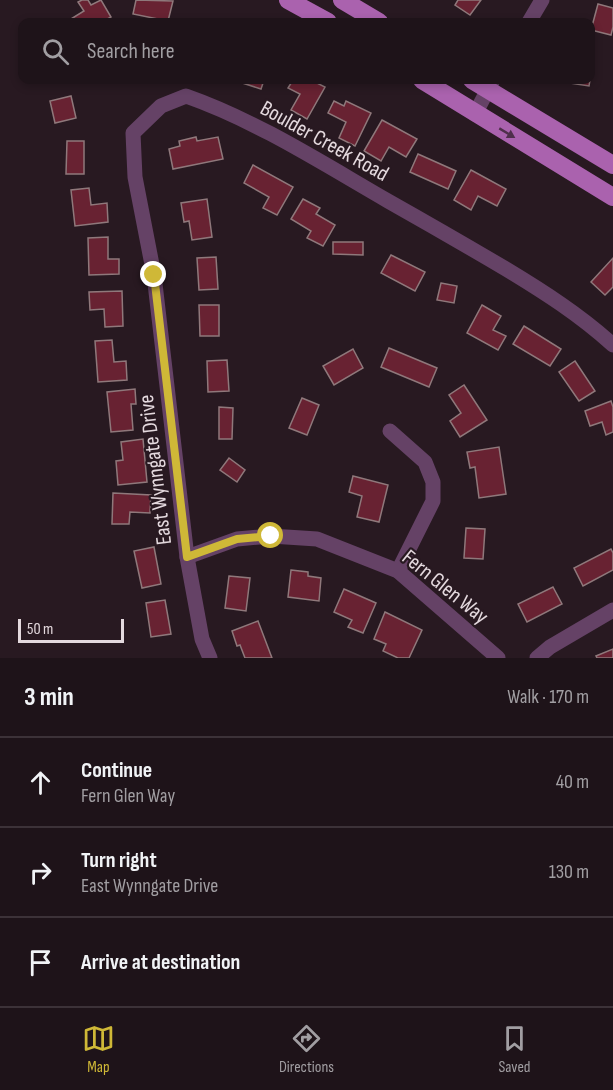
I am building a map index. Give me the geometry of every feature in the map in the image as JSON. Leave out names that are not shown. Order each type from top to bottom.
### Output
[{"type":"main road","points":[[288,0],[321,18]]},
{"type":"main road","points":[[342,0],[372,18]]},
{"type":"main road","points":[[428,84],[613,197]]},
{"type":"main road","points":[[486,84],[613,165]]},
{"type":"street","points":[[531,18],[542,0]]},
{"type":"street","points":[[475,114],[484,84]]},
{"type":"street","name":"Boulder Creek Road","points":[[154,275],[135,177],[134,133],[160,106],[186,96],[220,108],[460,242],[563,304],[613,345]]},
{"type":"street","name":"East Wynngate Drive","points":[[154,275],[187,557],[202,639],[210,658]]},
{"type":"street","points":[[390,431],[425,462],[433,482],[433,501],[398,571]]},
{"type":"street","name":"Fern Glen Way","points":[[187,557],[237,539],[271,536],[317,539],[398,571],[498,658]]},
{"type":"street","points":[[537,658],[550,647],[613,610]]},
{"type":"building","points":[[88,0],[91,5],[101,0],[111,17],[73,18],[84,11],[78,2]]},
{"type":"building","points":[[136,0],[173,1],[169,18],[133,14]]},
{"type":"building","points":[[458,0],[481,0],[470,15],[455,5]]},
{"type":"building","points":[[598,4],[613,8],[611,35],[595,31],[594,18]]},
{"type":"building","points":[[245,84],[263,84],[261,89]]},
{"type":"building","points":[[290,84],[319,84],[325,87],[307,119],[291,110],[300,94],[288,88]]},
{"type":"building","points":[[71,96],[76,118],[55,123],[50,101]]},
{"type":"building","points":[[334,101],[344,106],[346,101],[371,113],[355,146],[339,138],[346,122],[328,113]]},
{"type":"building","points":[[382,120],[417,139],[406,157],[389,147],[381,161],[364,151]]},
{"type":"building","points":[[196,137],[197,141],[218,137],[223,159],[173,169],[169,149],[180,146],[179,141]]},
{"type":"building","points":[[67,141],[84,141],[84,174],[66,174]]},
{"type":"building","points":[[418,154],[456,171],[448,189],[410,172]]},
{"type":"building","points":[[253,165],[293,187],[277,215],[263,208],[269,197],[244,183]]},
{"type":"building","points":[[471,170],[506,189],[497,206],[478,196],[471,210],[454,200]]},
{"type":"building","points":[[89,188],[91,205],[107,203],[108,222],[75,226],[71,190]]},
{"type":"building","points":[[207,199],[212,237],[192,240],[189,221],[184,222],[181,203]]},
{"type":"building","points":[[303,199],[320,208],[316,214],[335,225],[323,246],[307,238],[311,231],[291,219]]},
{"type":"building","points":[[108,237],[108,259],[119,259],[119,274],[89,275],[88,238]]},
{"type":"building","points":[[333,242],[363,242],[363,255],[333,254]]},
{"type":"building","points":[[391,255],[425,272],[415,291],[381,273]]},
{"type":"building","points":[[216,257],[218,289],[199,290],[197,258]]},
{"type":"building","points":[[613,258],[613,287],[605,295],[591,282]]},
{"type":"building","points":[[441,283],[457,286],[454,303],[437,300]]},
{"type":"building","points":[[122,291],[123,326],[105,327],[104,309],[90,310],[89,292]]},
{"type":"building","points":[[199,305],[219,305],[219,336],[200,336]]},
{"type":"building","points":[[482,305],[501,316],[493,330],[506,336],[498,350],[467,333]]},
{"type":"building","points":[[524,326],[561,349],[550,366],[513,344]]},
{"type":"building","points":[[112,340],[114,362],[126,361],[127,380],[98,382],[95,341]]},
{"type":"building","points":[[389,348],[437,368],[429,387],[381,367]]},
{"type":"building","points":[[353,349],[363,368],[334,385],[323,366]]},
{"type":"building","points":[[227,360],[229,391],[208,392],[207,361]]},
{"type":"building","points":[[575,361],[595,391],[579,401],[559,372]]},
{"type":"building","points":[[464,385],[487,420],[460,437],[450,421],[461,413],[449,395]]},
{"type":"building","points":[[135,389],[136,404],[131,404],[133,430],[111,432],[107,392]]},
{"type":"building","points":[[302,398],[319,405],[307,435],[289,428]]},
{"type":"building","points":[[611,401],[613,432],[606,435],[602,422],[590,426],[585,411]]},
{"type":"building","points":[[219,407],[233,408],[232,439],[219,439]]},
{"type":"building","points":[[143,439],[147,482],[118,485],[116,461],[123,460],[121,442]]},
{"type":"building","points":[[499,447],[506,494],[479,498],[475,467],[470,468],[467,452]]},
{"type":"building","points":[[229,458],[245,470],[237,482],[220,470]]},
{"type":"building","points":[[353,476],[388,485],[379,522],[357,517],[362,496],[349,492]]},
{"type":"building","points":[[113,493],[151,495],[150,513],[130,512],[129,524],[112,524]]},
{"type":"building","points":[[466,528],[485,529],[483,559],[464,558]]},
{"type":"building","points":[[154,547],[161,584],[142,588],[134,551]]},
{"type":"building","points":[[611,549],[613,570],[583,586],[574,568]]},
{"type":"building","points":[[291,570],[308,572],[308,576],[321,578],[319,601],[288,597]]},
{"type":"building","points":[[229,576],[250,578],[246,611],[225,608]]},
{"type":"building","points":[[553,587],[562,604],[527,622],[518,604]]},
{"type":"building","points":[[344,589],[376,603],[363,633],[348,627],[352,620],[334,612]]},
{"type":"building","points":[[165,600],[171,634],[151,637],[146,603]]},
{"type":"building","points":[[385,612],[422,630],[409,658],[398,658],[383,651],[386,644],[374,639]]},
{"type":"building","points":[[258,621],[272,658],[245,658],[240,645],[237,646],[232,631]]},
{"type":"building","points":[[613,649],[613,658],[597,658],[596,656]]},
{"type":"route","points":[[154,275],[187,557],[237,539],[271,536]]}]
